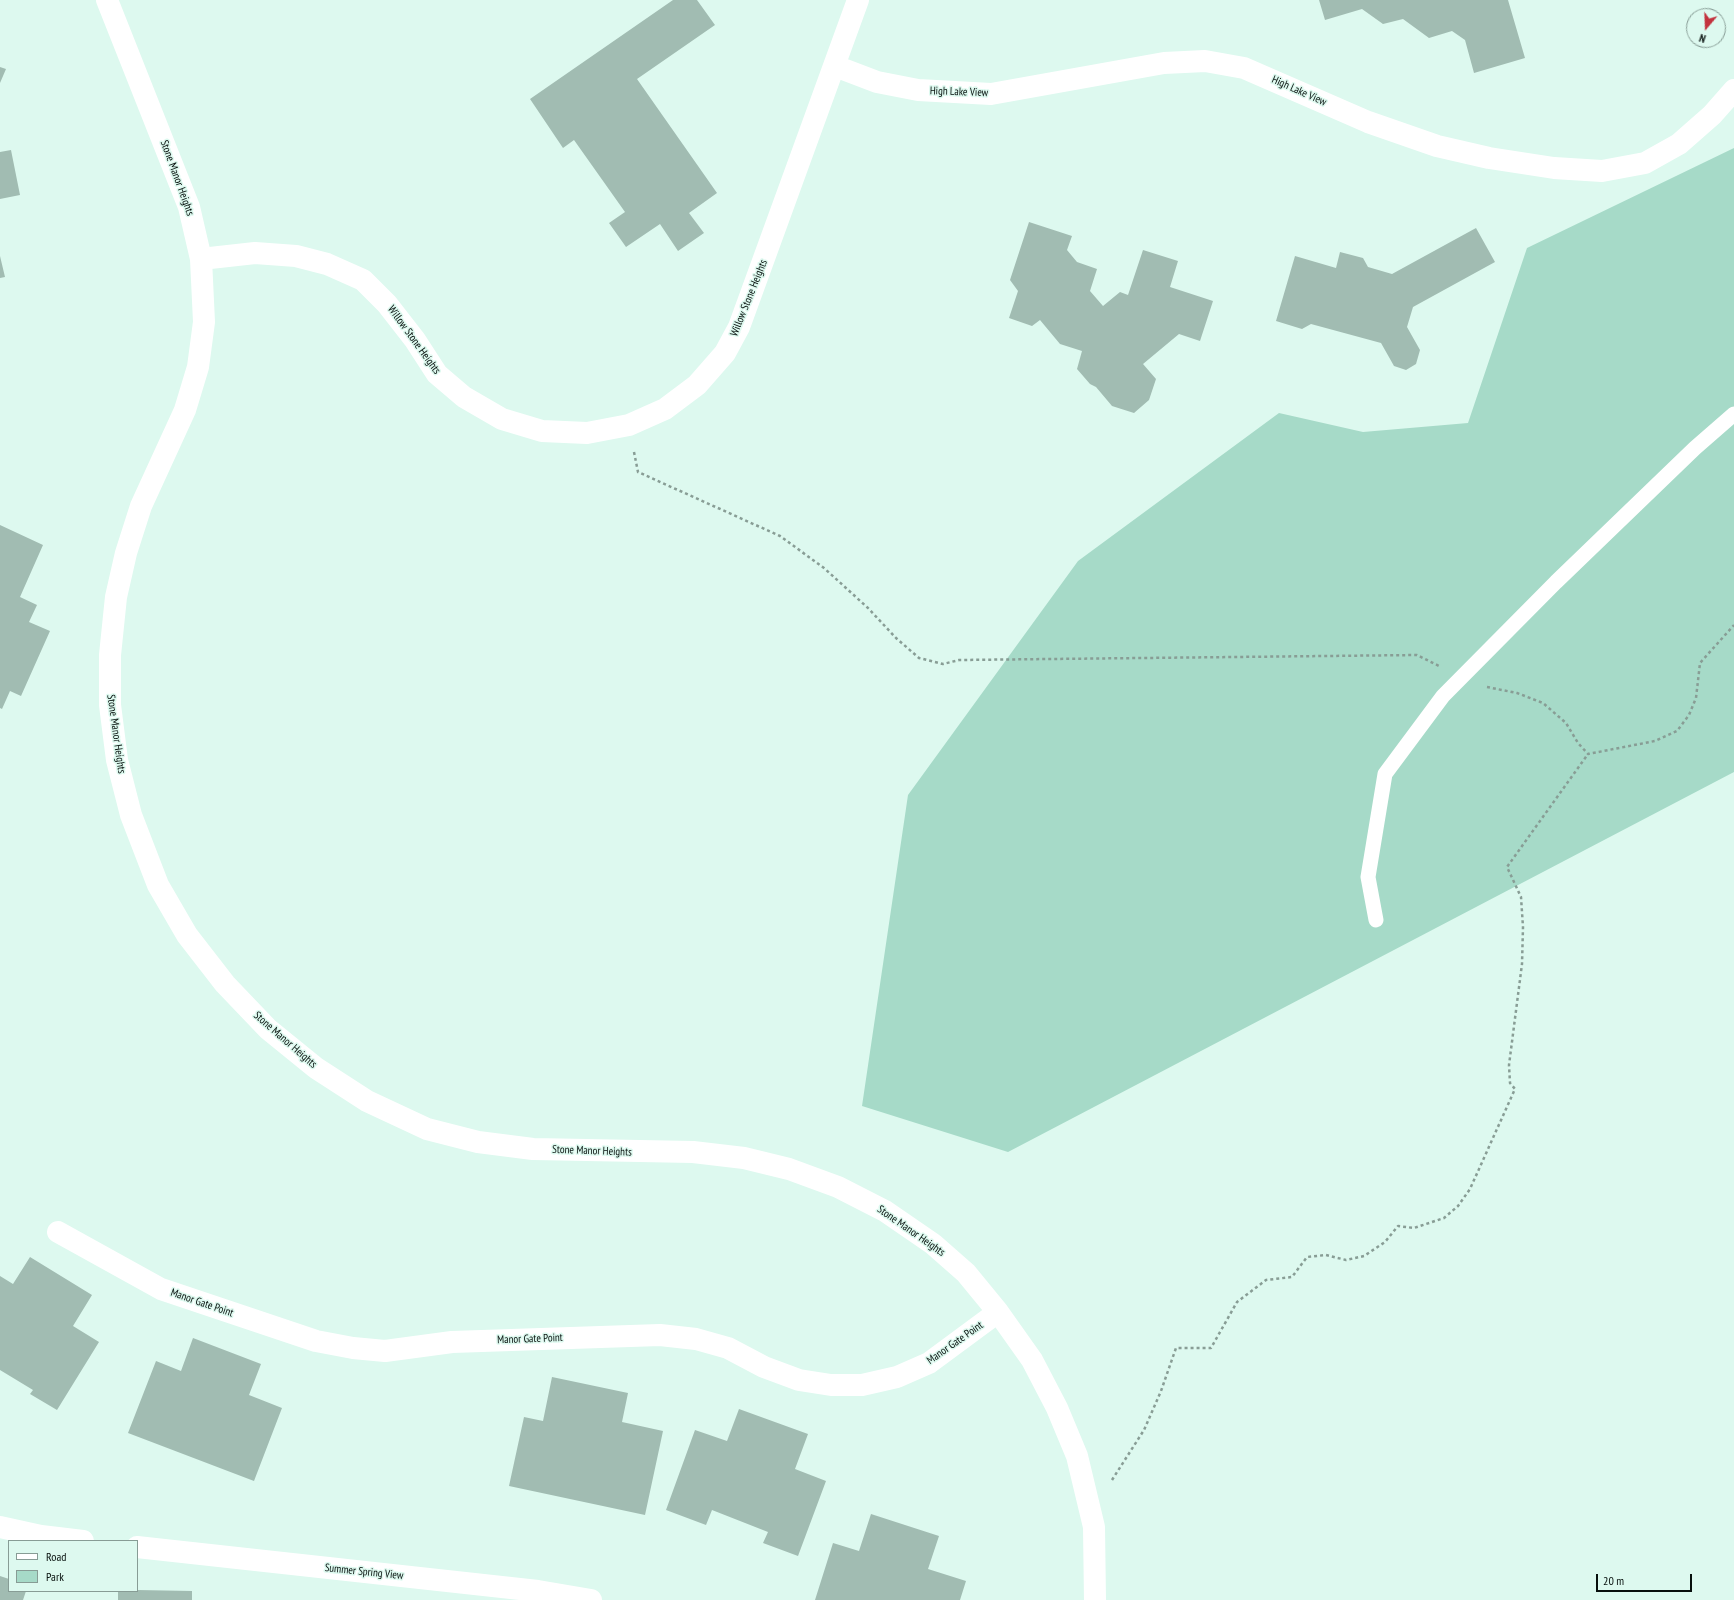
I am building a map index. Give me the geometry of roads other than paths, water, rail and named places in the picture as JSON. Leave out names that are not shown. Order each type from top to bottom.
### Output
[{"type":"street","name":"Stone Manor Heights","points":[[107,0],[189,207],[201,259],[204,322],[198,367],[185,410],[141,506],[126,553],[116,597],[110,655],[110,705],[117,760],[131,815],[158,885],[187,935],[224,984],[268,1029],[316,1068],[367,1101],[428,1129],[478,1142],[533,1149],[693,1152],[744,1158],[789,1169],[838,1187],[885,1210],[932,1244],[966,1273],[998,1312],[1032,1360],[1058,1408],[1077,1456],[1094,1527],[1095,1600]]},
{"type":"street","name":"Willow Stone Heights","points":[[201,259],[255,253],[296,256],[327,264],[363,280],[387,304],[415,340],[437,374],[464,397],[502,419],[542,431],[587,433],[629,425],[665,409],[697,385],[725,352],[739,328],[858,0]]},
{"type":"street","name":"High Lake View","points":[[835,66],[877,82],[918,90],[991,94],[1164,63],[1204,61],[1244,68],[1368,122],[1437,146],[1489,158],[1540,166],[1602,171],[1645,163],[1679,144],[1712,115],[1734,90]]},
{"type":"street","name":"Manor Gate Point","points":[[58,1232],[161,1289],[309,1338],[353,1348],[385,1351],[452,1342],[660,1335],[696,1339],[728,1348],[764,1367],[800,1380],[832,1385],[862,1385],[897,1377],[929,1362],[998,1312]]},
{"type":"street","points":[[0,1527],[40,1536],[74,1540]]},
{"type":"street","name":"Summer Spring View","points":[[138,1547],[538,1591],[591,1600]]},
{"type":"lane","points":[[1376,920],[1368,877],[1385,774],[1444,696],[1556,582],[1695,448],[1734,414]]}]
